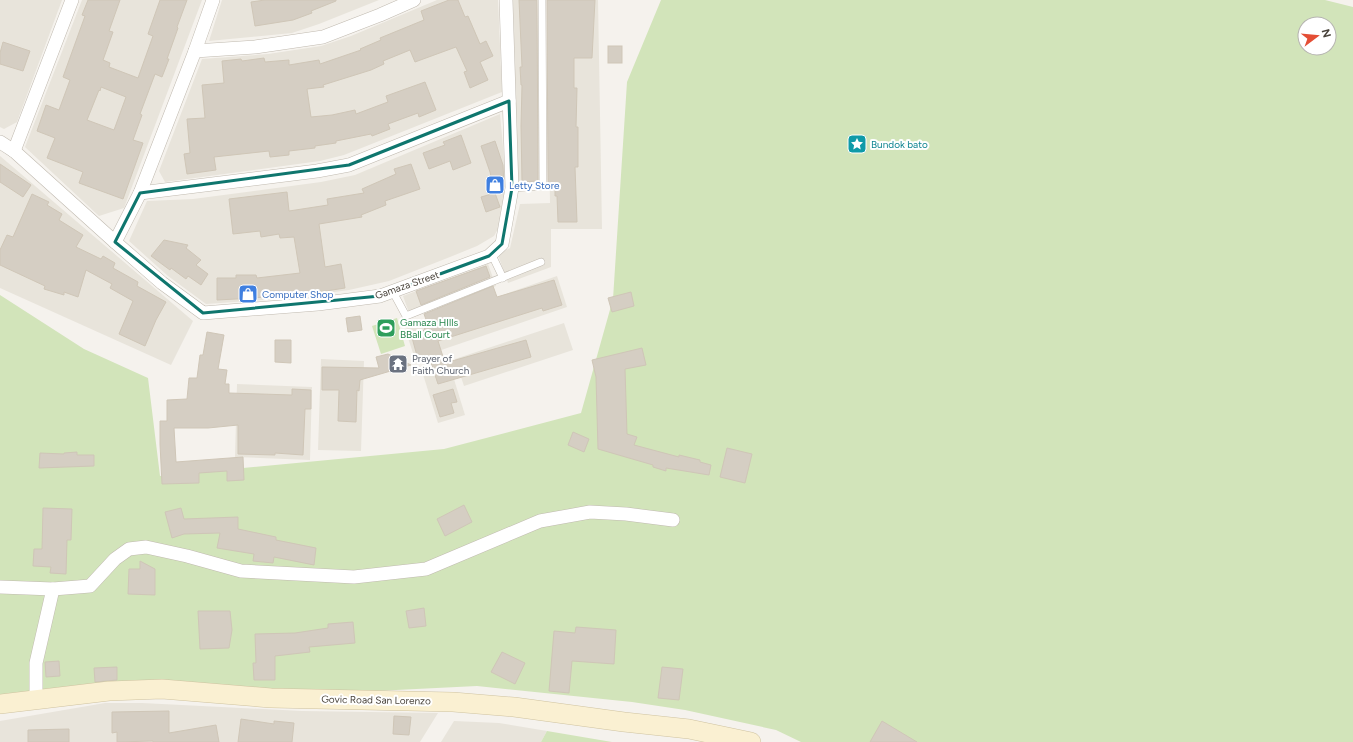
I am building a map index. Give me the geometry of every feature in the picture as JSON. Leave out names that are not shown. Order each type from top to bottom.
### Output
[{"type":"main road","name":"Govic Road San Lorenzo","points":[[0,704],[109,691],[162,689],[271,698],[453,702],[514,707],[689,729],[751,742]]},
{"type":"street","points":[[14,151],[72,0]]},
{"type":"street","points":[[111,239],[140,193],[195,51],[213,0]]},
{"type":"street","points":[[195,51],[255,47],[323,37],[414,0]]},
{"type":"street","name":"Gamaza Street","points":[[0,142],[14,151],[162,283],[203,313],[318,304],[380,296],[489,256],[502,244],[512,188],[506,0]]},
{"type":"street","points":[[140,193],[317,171],[349,165],[509,101]]},
{"type":"street","points":[[0,587],[53,589],[90,586],[115,558],[129,549],[146,547],[187,556],[241,571],[354,577],[426,569],[540,522],[590,512],[626,514],[673,520]]},
{"type":"street","points":[[36,700],[36,663],[53,589]]},
{"type":"lane","points":[[512,188],[543,186],[542,0]]},
{"type":"lane","points":[[491,253],[503,278]]},
{"type":"lane","points":[[393,292],[406,316],[542,262]]},
{"type":"highlighted area","points":[[509,101],[512,188],[502,244],[489,256],[380,296],[203,313],[115,242],[140,193],[349,165]]},
{"type":"shaded area","points":[[0,0],[62,0],[17,122],[4,129],[0,127]]},
{"type":"shaded area","points":[[82,0],[202,0],[124,208],[99,216],[25,147]]},
{"type":"shaded area","points":[[222,0],[379,0],[292,33],[209,41]]},
{"type":"shaded area","points":[[437,0],[498,0],[502,92],[344,155],[320,161],[165,182],[159,171],[202,59],[268,54],[321,46],[351,36]]},
{"type":"shaded area","points":[[513,0],[537,0],[540,187],[518,188]]},
{"type":"shaded area","points":[[547,0],[598,0],[602,229],[551,229],[551,267],[508,283],[498,255],[510,248],[520,204],[550,203]]},
{"type":"shaded area","points":[[500,114],[507,213],[494,236],[477,246],[389,281],[349,290],[291,298],[206,304],[168,276],[129,241],[147,201],[193,199],[321,182],[355,175]]},
{"type":"shaded area","points":[[0,156],[193,321],[171,365],[0,288]]},
{"type":"shaded area","points":[[488,264],[496,286],[411,318],[403,296]]},
{"type":"shaded area","points":[[557,276],[567,307],[415,359],[405,329]]},
{"type":"shaded area","points":[[564,323],[573,350],[464,386],[455,359]]},
{"type":"shaded area","points":[[321,359],[364,361],[361,451],[318,450]]},
{"type":"shaded area","points":[[449,363],[465,415],[438,423],[422,371]]},
{"type":"shaded area","points":[[237,384],[312,387],[310,460],[235,457]]},
{"type":"shaded area","points":[[105,703],[142,703],[302,711],[438,713],[420,742],[0,742],[0,721]]},
{"type":"shaded area","points":[[454,721],[499,723],[547,731],[541,742],[441,742]]},
{"type":"green space","points":[[661,0],[1325,0],[1353,7],[1353,742],[801,742],[776,730],[685,710],[632,702],[477,686],[315,694],[0,697],[0,295],[84,349],[148,378],[160,476],[444,449],[581,413],[613,299],[627,82]]},
{"type":"green space","points":[[397,318],[405,346],[381,354],[372,326]]},
{"type":"green space","points":[[547,731],[612,742],[541,742]]},
{"type":"building","points":[[88,0],[120,0],[109,31],[113,32],[103,60],[110,63],[109,67],[138,78],[153,36],[148,34],[160,0],[187,0],[162,77],[155,74],[140,114],[142,115],[133,140],[143,143],[123,199],[79,183],[83,172],[47,158],[55,138],[37,131],[46,105],[59,110],[70,80],[63,77],[85,16],[82,15]],"holes":[[[101,87],[126,97],[114,130],[87,120]]]},
{"type":"building","points":[[265,0],[336,1],[311,11],[312,13],[293,20],[255,26],[251,2]]},
{"type":"building","points":[[449,0],[458,0],[465,17],[468,16],[480,44],[486,41],[493,56],[480,62],[488,80],[470,88],[464,72],[467,71],[456,47],[415,62],[410,50],[383,61],[384,64],[371,70],[323,85],[324,87],[307,89],[311,117],[332,115],[355,110],[356,114],[388,102],[386,96],[425,82],[436,110],[419,117],[418,113],[388,124],[390,129],[372,136],[371,134],[336,141],[336,143],[315,146],[315,148],[289,151],[289,155],[270,157],[269,151],[214,157],[216,170],[187,174],[184,154],[190,153],[187,119],[205,118],[202,85],[224,83],[222,61],[241,59],[242,61],[264,58],[265,62],[289,60],[289,65],[319,60],[320,64],[361,50],[360,49],[381,40],[380,38],[424,20],[421,11]]},
{"type":"building","points":[[519,0],[537,0],[538,181],[522,182],[522,85],[520,67],[522,67]]},
{"type":"building","points":[[547,0],[595,0],[592,58],[574,58],[574,88],[577,88],[576,127],[578,127],[578,167],[575,167],[577,222],[558,222],[555,183],[548,184]]},
{"type":"building","points":[[3,42],[30,51],[23,71],[0,64],[0,53]]},
{"type":"building","points":[[608,46],[622,46],[622,63],[608,63]]},
{"type":"building","points":[[461,135],[471,163],[453,170],[450,161],[429,169],[423,153],[445,145],[443,142]]},
{"type":"building","points":[[495,141],[503,165],[504,187],[494,190],[490,172],[481,146]]},
{"type":"building","points":[[0,164],[31,185],[23,197],[0,182]]},
{"type":"building","points":[[411,164],[420,189],[385,201],[386,205],[361,215],[362,217],[319,224],[325,267],[341,264],[345,288],[313,293],[312,291],[255,298],[217,300],[217,278],[236,278],[236,275],[256,275],[257,278],[300,273],[294,237],[280,238],[279,234],[261,237],[260,231],[233,234],[229,199],[287,192],[289,211],[328,205],[327,199],[364,193],[362,189],[396,174],[394,169]]},
{"type":"building","points":[[495,193],[500,207],[486,212],[481,197]]},
{"type":"building","points":[[32,194],[49,202],[47,205],[62,214],[59,220],[83,235],[76,247],[101,259],[103,256],[115,263],[113,268],[138,282],[137,286],[166,302],[156,320],[145,346],[119,334],[133,301],[110,288],[112,284],[86,270],[78,297],[64,292],[64,295],[44,289],[45,286],[0,265],[0,250],[7,235],[13,237]]},
{"type":"building","points":[[164,240],[188,245],[186,248],[201,260],[196,265],[208,274],[201,285],[188,276],[186,279],[171,268],[170,270],[151,256]]},
{"type":"building","points":[[486,266],[490,277],[421,305],[416,291]]},
{"type":"building","points":[[554,280],[562,305],[543,311],[542,308],[438,341],[445,363],[526,340],[531,357],[438,384],[430,360],[419,363],[411,334],[425,330],[424,327],[428,325],[424,314],[493,286],[497,297]]},
{"type":"building","points":[[631,292],[634,306],[612,312],[608,298]]},
{"type":"building","points":[[360,316],[362,330],[348,332],[346,318]]},
{"type":"building","points":[[207,332],[224,335],[218,369],[227,370],[225,384],[229,384],[229,393],[292,395],[292,389],[311,390],[311,409],[305,409],[303,455],[275,453],[275,455],[238,454],[238,425],[208,428],[174,428],[176,462],[243,457],[244,480],[227,481],[227,471],[199,473],[199,483],[162,484],[160,421],[167,421],[167,400],[187,399],[189,378],[197,378],[200,355],[203,355]]},
{"type":"building","points":[[275,340],[291,340],[291,363],[275,362]]},
{"type":"building","points":[[642,348],[646,365],[625,369],[627,434],[637,437],[634,445],[679,457],[679,455],[700,460],[700,462],[711,465],[709,475],[666,468],[666,471],[653,467],[653,465],[598,449],[596,377],[592,360]]},
{"type":"building","points":[[388,354],[411,365],[360,380],[359,391],[357,390],[356,422],[338,421],[339,390],[322,390],[322,367],[379,368],[376,357]]},
{"type":"building","points":[[453,389],[457,402],[451,403],[454,413],[440,417],[433,395]]},
{"type":"building","points":[[573,432],[589,439],[584,452],[568,445]]},
{"type":"building","points":[[727,448],[752,454],[745,483],[720,477]]},
{"type":"building","points":[[77,452],[77,455],[94,455],[94,466],[39,468],[40,453],[64,454]]},
{"type":"building","points":[[464,505],[472,522],[445,536],[437,519]]},
{"type":"building","points":[[43,508],[72,509],[71,540],[67,540],[66,574],[50,573],[51,567],[33,566],[34,549],[42,549]]},
{"type":"building","points":[[181,508],[184,519],[238,517],[238,529],[276,537],[276,540],[316,548],[314,565],[274,557],[273,563],[253,561],[254,554],[217,548],[220,533],[184,534],[172,538],[165,512]]},
{"type":"building","points":[[140,561],[155,569],[155,595],[128,594],[129,569],[140,569]]},
{"type":"building","points":[[424,608],[426,626],[409,628],[406,611]]},
{"type":"building","points":[[198,611],[230,611],[232,630],[229,648],[200,649]]},
{"type":"building","points":[[353,622],[355,643],[309,647],[310,652],[275,656],[275,680],[254,680],[253,663],[256,663],[255,634],[295,633],[328,628],[328,624]]},
{"type":"building","points":[[576,627],[616,630],[614,664],[572,661],[569,693],[549,691],[554,631],[575,633]]},
{"type":"building","points":[[502,652],[525,663],[515,684],[491,672]]},
{"type":"building","points":[[59,661],[60,676],[46,677],[45,662]]},
{"type":"building","points":[[117,667],[117,680],[95,682],[94,668]]},
{"type":"building","points":[[662,667],[683,669],[679,700],[658,698]]},
{"type":"building","points":[[169,711],[169,733],[216,725],[219,742],[117,742],[117,732],[112,733],[112,712]]},
{"type":"building","points":[[394,716],[411,717],[409,735],[393,734]]},
{"type":"building","points":[[241,719],[274,724],[274,721],[294,723],[292,742],[238,742]]},
{"type":"building","points":[[882,721],[917,742],[870,742]]},
{"type":"building","points":[[69,729],[69,742],[28,742],[28,730]]},
{"type":"place","name":"Bundok bato","points":[[857,144]]},
{"type":"place","name":"Letty Store","points":[[495,185]]},
{"type":"place","name":"Computer Shop","points":[[248,294]]},
{"type":"place","name":"Gamaza HIlls BBall Court","points":[[386,328]]},
{"type":"place","name":"Prayer of Faith Church","points":[[398,364]]}]
